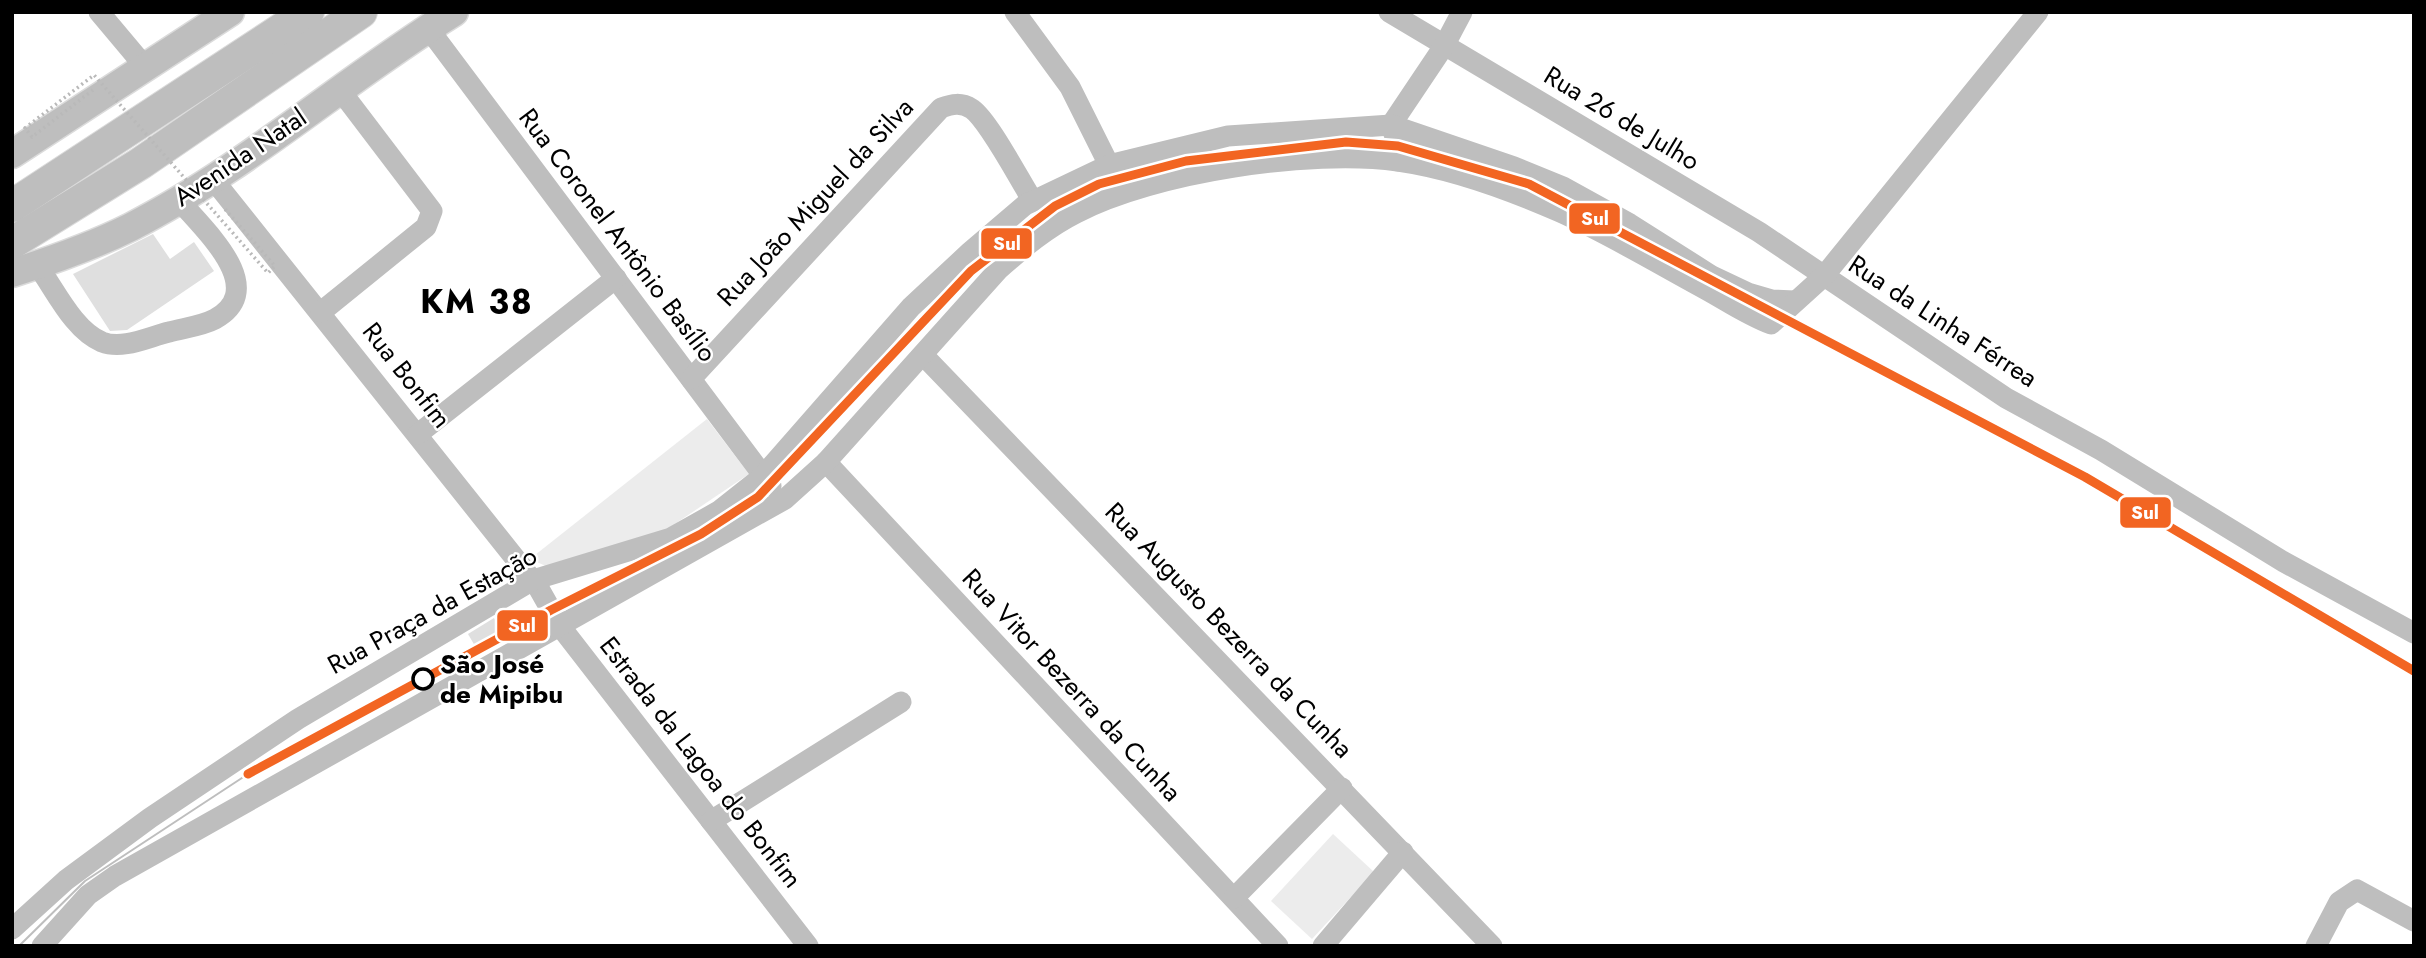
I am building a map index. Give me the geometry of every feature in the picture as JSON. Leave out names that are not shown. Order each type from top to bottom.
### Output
[{"type":"highway","points":[[12,206],[307,12]]},
{"type":"highway","points":[[12,243],[141,163],[362,12]]},
{"type":"main road","points":[[12,154],[230,12]]},
{"type":"main road","name":"Avenida Natal","points":[[25,269],[79,251],[132,226],[178,199],[454,12]]},
{"type":"street","points":[[99,12],[146,68]]},
{"type":"street","points":[[1015,12],[1070,87],[1109,165]]},
{"type":"street","name":"Rua 26 de Julho","points":[[1389,12],[1759,232],[1824,276]]},
{"type":"street","points":[[1391,125],[1444,46],[1462,12]]},
{"type":"street","points":[[1824,276],[2038,12]]},
{"type":"street","name":"Rua Coronel Antônio Basílio","points":[[428,28],[762,477],[785,499]]},
{"type":"street","points":[[321,312],[426,228],[432,211],[340,90]]},
{"type":"street","name":"Rua João Miguel da Silva","points":[[691,379],[941,108],[952,103],[962,104],[977,114],[1029,203]]},
{"type":"street","points":[[1391,125],[1398,146],[1398,161]]},
{"type":"street","points":[[1029,203],[1109,165],[1228,136],[1391,125],[1514,167],[1563,187],[1630,224],[1712,276],[1748,293],[1772,300],[1794,301]]},
{"type":"street","points":[[42,946],[88,895],[116,876],[556,618],[785,499],[826,462],[999,269],[1032,241],[1074,213],[1108,198],[1236,168],[1319,158],[1357,157],[1398,161],[1467,176],[1551,208],[1770,324],[1794,301]]},
{"type":"street","name":"Rua Bonfim","points":[[212,178],[533,580],[556,618]]},
{"type":"street","points":[[25,269],[84,330],[101,341],[117,346],[214,320],[232,307],[238,286],[235,271],[178,199]]},
{"type":"street","name":"Rua Praça da Estação","points":[[12,929],[66,880],[150,818],[298,719],[533,580],[671,538],[719,511],[762,477],[911,307],[1029,203]]},
{"type":"street","name":"Rua da Linha Férrea","points":[[1794,301],[1824,276],[2006,398],[2101,450],[2284,562],[2414,633]]},
{"type":"street","points":[[418,434],[615,278]]},
{"type":"street","name":"Rua Augusto Bezerra da Cunha","points":[[923,355],[1492,946]]},
{"type":"street","name":"Rua Vitor Bezerra da Cunha","points":[[826,462],[1278,946]]},
{"type":"street","name":"Estrada da Lagoa do Bonfim","points":[[556,618],[808,946]]},
{"type":"street","points":[[711,821],[901,702]]},
{"type":"street","points":[[1234,898],[1342,788]]},
{"type":"street","points":[[1323,946],[1403,852]]},
{"type":"street","points":[[2316,946],[2339,902],[2357,890],[2414,920]]},
{"type":"path","points":[[93,90],[32,137],[25,128],[94,75],[268,272],[275,266],[224,208]]},
{"type":"shaded area","points":[[707,419],[749,474],[657,536],[548,567],[530,559]]},
{"type":"shaded area","points":[[1333,834],[1374,872],[1312,939],[1271,901]]},
{"type":"building","points":[[153,234],[170,259],[194,242],[214,271],[127,330],[110,331],[73,274]]},
{"type":"building","points":[[494,618],[501,631],[475,646],[468,634]]},
{"type":"tram line","points":[[19,946],[85,881],[248,774]]},
{"type":"transit line","name":"Sul","points":[[248,774],[551,610],[701,534],[758,497],[971,271],[1055,206],[1099,184],[1186,161],[1346,142],[1398,146],[1529,184],[2085,477],[2414,671]]},
{"type":"place","name":"São José de Mipibu","points":[[423,679]]},
{"type":"district","name":"KM 38","points":[[477,301]]}]
